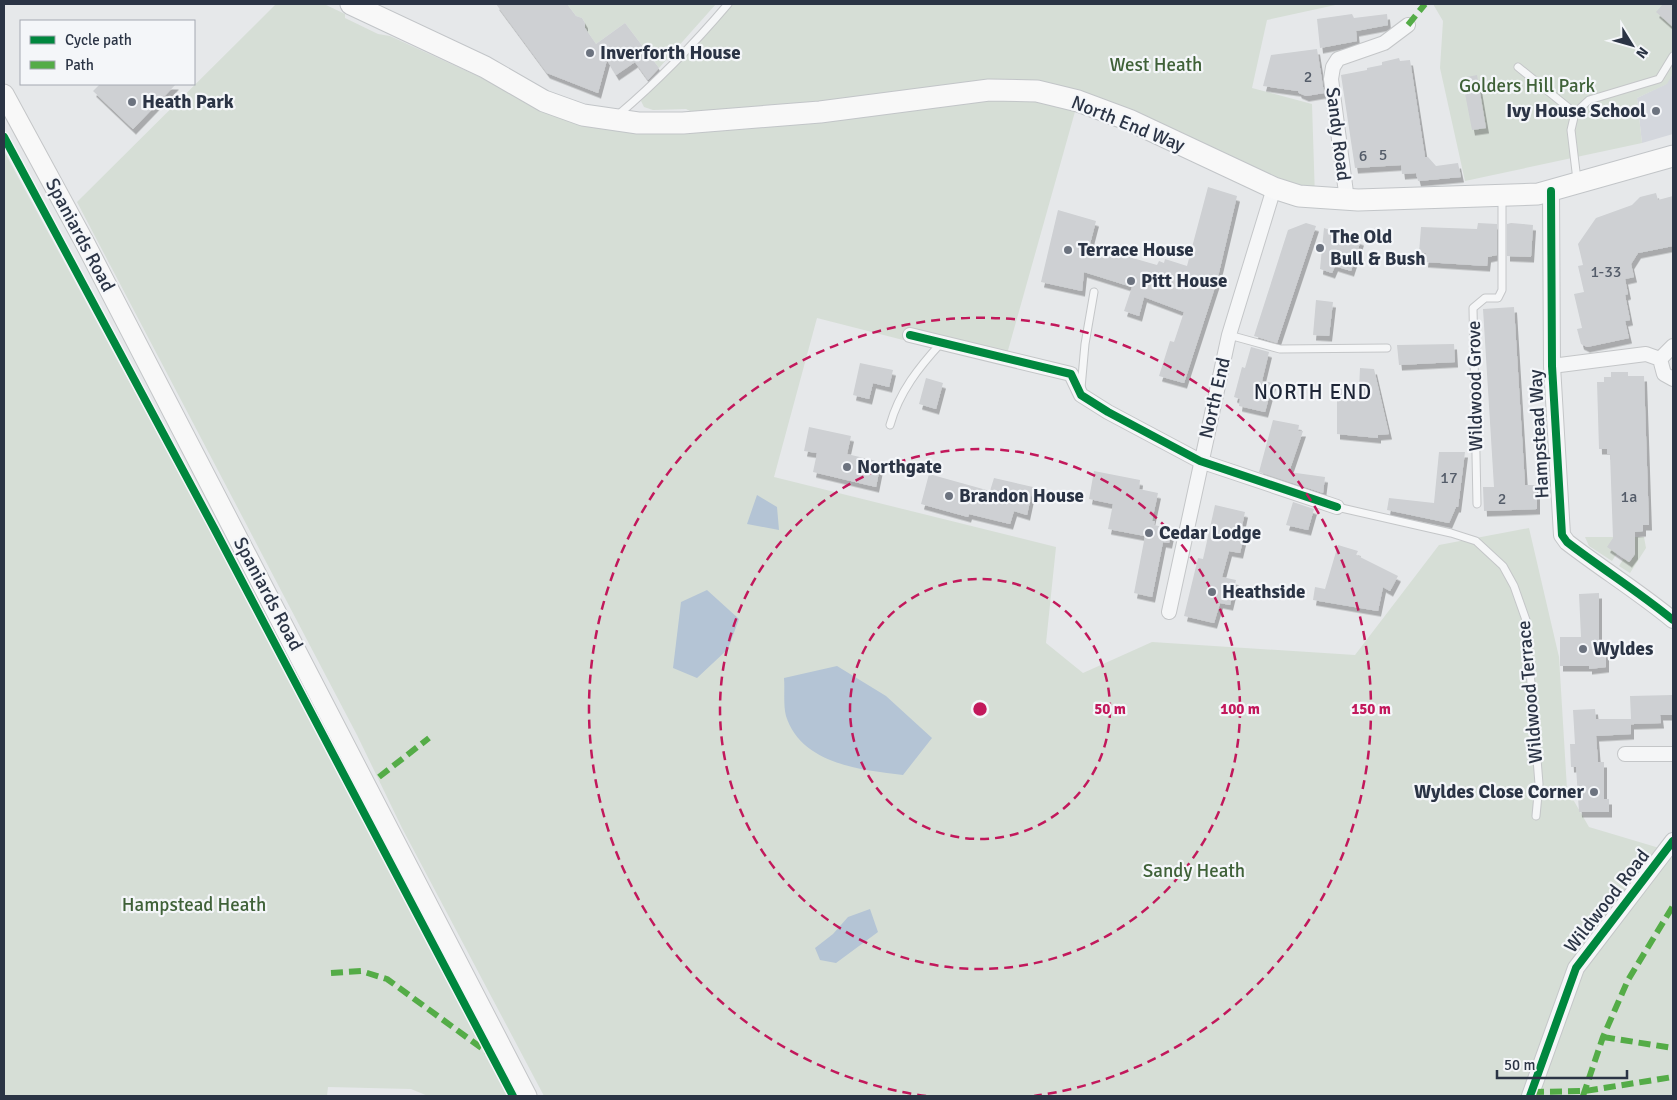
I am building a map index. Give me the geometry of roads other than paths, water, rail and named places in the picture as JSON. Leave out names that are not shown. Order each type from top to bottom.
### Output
[{"type":"main road","name":"North End Way","points":[[351,4],[485,67],[616,116],[709,120],[820,112],[990,90],[1037,91],[1078,101],[1129,120],[1274,188],[1299,196],[1390,201],[1502,196],[1544,192],[1673,156]]},
{"type":"main road","name":"Spaniards Road","points":[[4,94],[91,254],[527,1096]]},
{"type":"street","name":"Sandy Road","points":[[1347,200],[1331,79],[1333,67],[1338,59],[1384,43],[1408,25]]},
{"type":"street","name":"North End","points":[[1169,612],[1200,461],[1230,335],[1274,188]]},
{"type":"street","name":"Hampstead Way","points":[[1544,192],[1562,535],[1567,542],[1621,583],[1650,601],[1673,620]]},
{"type":"street","points":[[910,335],[1070,374],[1080,393]]},
{"type":"street","points":[[1660,359],[1673,346]]},
{"type":"street","points":[[1552,366],[1646,354],[1660,359]]},
{"type":"street","points":[[1660,359],[1664,374],[1673,379]]},
{"type":"street","name":"Wildwood Terrace","points":[[1080,393],[1108,412],[1200,461],[1338,507]]},
{"type":"street","points":[[1625,754],[1673,754]]},
{"type":"street","name":"Wildwood Road","points":[[1530,1096],[1576,968],[1673,841]]},
{"type":"lane","points":[[616,116],[658,80],[696,42],[728,4]]},
{"type":"lane","points":[[1578,183],[1571,130],[1575,113],[1589,100],[1659,79],[1673,56]]},
{"type":"lane","points":[[1518,66],[1575,113]]},
{"type":"lane","name":"Wildwood Grove","points":[[1477,504],[1473,308],[1485,298],[1498,298],[1502,290],[1502,196]]},
{"type":"lane","points":[[1080,393],[1085,344],[1094,292]]},
{"type":"lane","points":[[1230,335],[1280,349],[1387,348]]},
{"type":"lane","points":[[890,425],[901,394],[927,358],[942,342]]},
{"type":"lane","name":"Wildwood Terrace","points":[[1338,507],[1451,533],[1476,541],[1503,566],[1514,586],[1526,620],[1539,784],[1536,816]]},
{"type":"water","points":[[757,495],[777,507],[779,530],[747,524]]},
{"type":"water","points":[[707,590],[739,619],[728,649],[697,678],[673,668],[681,602]]},
{"type":"water","points":[[837,666],[886,696],[932,738],[903,775],[851,767],[834,762],[805,745],[794,732],[785,712],[784,678]]},
{"type":"water","points":[[870,909],[878,932],[836,963],[820,960],[815,948],[833,934],[848,917]]},
{"type":"place","name":"Inverforth House","points":[[590,53]]},
{"type":"place","name":"Heath Park","points":[[132,102]]},
{"type":"place","name":"Ivy House School","points":[[1656,111]]},
{"type":"place","name":"The Old Bull & Bush","points":[[1320,248]]},
{"type":"place","name":"Terrace House","points":[[1068,250]]},
{"type":"place","name":"Pitt House","points":[[1131,281]]},
{"type":"place","name":"Northgate","points":[[847,467]]},
{"type":"place","name":"Brandon House","points":[[949,496]]},
{"type":"place","name":"Cedar Lodge","points":[[1149,533]]},
{"type":"place","name":"Heathside","points":[[1212,592]]},
{"type":"place","name":"Wyldes","points":[[1583,649]]},
{"type":"place","name":"Wyldes Close Corner","points":[[1594,792]]},
{"type":"district","name":"NORTH END","points":[[1313,392]]},
{"type":"park label","name":"West Heath","points":[[1156,65]]},
{"type":"park label","name":"Golders Hill Park","points":[[1527,86]]},
{"type":"park label","name":"Sandy Heath","points":[[1194,871]]},
{"type":"park label","name":"Hampstead Heath","points":[[194,905]]}]
